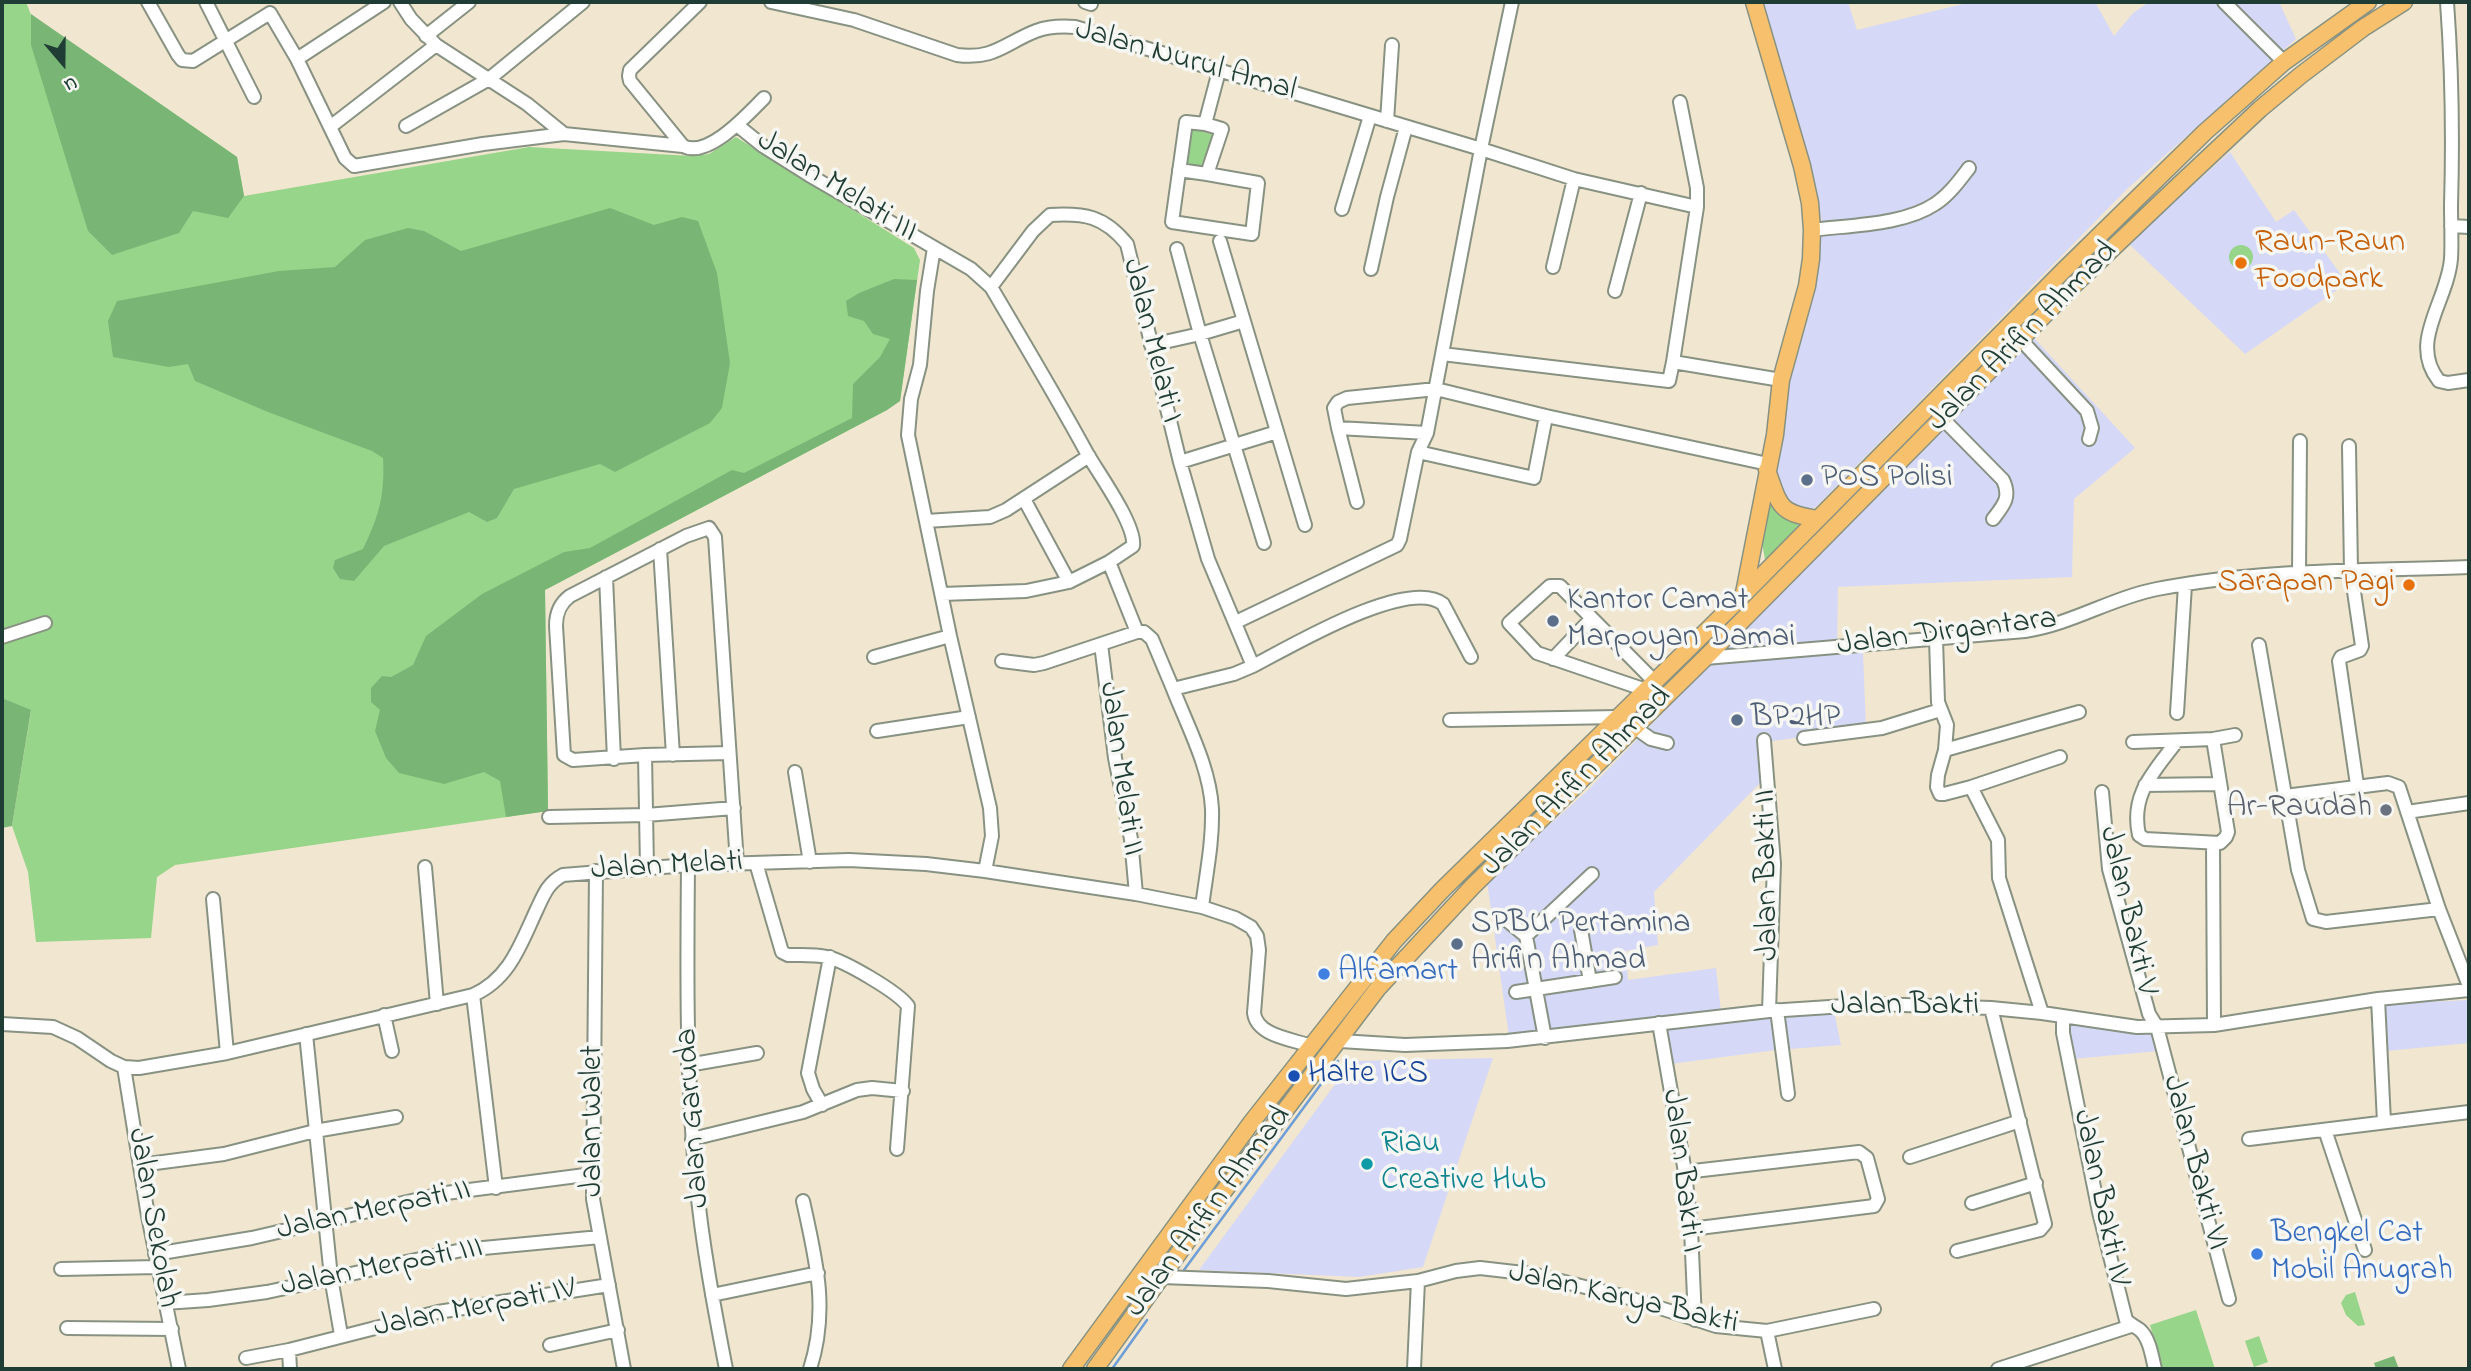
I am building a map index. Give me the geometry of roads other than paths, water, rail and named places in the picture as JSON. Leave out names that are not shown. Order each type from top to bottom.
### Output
[{"type":"main road","points":[[1744,594],[1775,435],[1781,380],[1807,286],[1812,230],[1810,203],[1802,166],[1754,2]]},
{"type":"main road","name":"Jalan Arifin Ahmad","points":[[1071,1369],[1244,1133],[1394,941],[2205,132],[2284,62],[2368,2]]},
{"type":"main road","name":"Jalan Arifin Ahmad","points":[[1095,1369],[1213,1204],[1378,988],[1409,953],[2076,283],[2260,109],[2339,45],[2404,2]]},
{"type":"main road","points":[[2063,271],[2076,283]]},
{"type":"main road","points":[[1767,467],[1779,502],[1785,510],[1799,516],[1818,519]]},
{"type":"main road","points":[[1538,796],[1551,808]]},
{"type":"main road","points":[[1092,1343],[1106,1353]]},
{"type":"street","points":[[148,2],[182,60],[193,61],[226,40],[267,7]]},
{"type":"street","points":[[206,2],[254,97]]},
{"type":"street","points":[[297,59],[384,2]]},
{"type":"street","points":[[400,2],[431,41],[527,104],[564,134]]},
{"type":"street","points":[[330,127],[431,41],[469,2]]},
{"type":"street","points":[[406,126],[489,79],[583,2]]},
{"type":"street","points":[[683,146],[634,86],[629,74],[700,2]]},
{"type":"street","name":"Jalan Nurul Amal","points":[[771,2],[854,20],[957,55],[978,57],[989,55],[1034,31],[1058,26],[1075,27],[1574,179],[1697,207]]},
{"type":"street","points":[[1085,2],[1091,2]]},
{"type":"street","points":[[1236,622],[1397,545],[1418,452],[1427,433],[1512,2]]},
{"type":"street","points":[[2224,2],[2284,62]]},
{"type":"street","points":[[2447,2],[2453,137],[2451,260],[2445,290],[2427,339],[2426,359],[2439,381],[2448,383],[2469,380]]},
{"type":"street","name":"Jalan Melati III","points":[[267,7],[297,59],[350,165],[358,167],[483,144],[564,134],[683,146],[690,149],[702,147],[737,125],[763,146],[809,175],[934,248],[920,365],[908,418],[908,435],[992,825],[985,871]]},
{"type":"street","points":[[1387,121],[1392,45]]},
{"type":"street","points":[[1205,124],[1219,71]]},
{"type":"street","points":[[737,125],[764,98]]},
{"type":"street","points":[[1442,354],[1669,381],[1697,207],[1697,188],[1680,102]]},
{"type":"street","points":[[1342,209],[1370,116]]},
{"type":"street","points":[[1180,170],[1258,184],[1252,234],[1172,222],[1186,122],[1222,129],[1207,174]]},
{"type":"street","points":[[1371,269],[1406,127]]},
{"type":"street","points":[[1812,230],[1899,219],[1917,213],[1935,204],[1949,192],[1969,168]]},
{"type":"street","points":[[1553,267],[1574,179]]},
{"type":"street","points":[[1615,291],[1640,193]]},
{"type":"street","name":"Jalan Melati I","points":[[991,287],[1034,231],[1050,215],[1077,214],[1093,218],[1107,224],[1127,244],[1180,463],[1208,559],[1253,666]]},
{"type":"street","points":[[2451,226],[2469,227]]},
{"type":"street","points":[[1220,241],[1305,525]]},
{"type":"street","points":[[934,248],[971,269],[991,287],[1061,404],[1134,539],[1131,549],[1069,582],[1026,591],[942,594]]},
{"type":"street","points":[[1177,250],[1264,543]]},
{"type":"street","points":[[1151,345],[1244,321]]},
{"type":"street","points":[[2021,340],[2087,411],[2092,428],[2088,439]]},
{"type":"street","points":[[1673,362],[1781,380]]},
{"type":"street","points":[[1357,502],[1334,410],[1336,404],[1342,400],[1436,389],[1767,467]]},
{"type":"street","points":[[1418,452],[1534,478],[1546,416]]},
{"type":"street","points":[[1943,419],[2003,480],[2007,492],[2006,501],[1993,519]]},
{"type":"street","points":[[1338,428],[1427,433]]},
{"type":"street","points":[[1180,463],[1277,432]]},
{"type":"street","points":[[2299,574],[2300,441]]},
{"type":"street","points":[[2349,446],[2351,571],[2362,643],[2360,650],[2342,656],[2339,662],[2357,786]]},
{"type":"street","points":[[926,521],[982,520],[1006,510],[1089,456]]},
{"type":"street","points":[[1024,499],[1069,582]]},
{"type":"street","points":[[729,753],[573,760],[564,755],[555,626],[557,613],[565,600],[660,549],[706,528],[711,529],[715,537],[737,863]]},
{"type":"street","points":[[660,549],[673,755]]},
{"type":"street","points":[[1109,562],[1137,632]]},
{"type":"street","name":"Jalan Dirgantara","points":[[1705,658],[2041,628],[2073,619],[2128,596],[2242,576],[2469,567]]},
{"type":"street","points":[[606,577],[614,759]]},
{"type":"street","points":[[2178,713],[2185,585]]},
{"type":"street","points":[[1550,586],[1560,586],[1592,618],[1650,686],[1537,653],[1509,623],[1550,586]]},
{"type":"street","points":[[1173,690],[1234,674],[1369,609],[1414,599],[1436,600],[1443,604],[1471,657]]},
{"type":"street","points":[[1553,659],[1592,618]]},
{"type":"street","points":[[2,637],[45,622]]},
{"type":"street","points":[[1002,661],[1034,665],[1137,632],[1150,636],[1198,754],[1211,800],[1210,843],[1202,907]]},
{"type":"street","points":[[874,657],[950,636]]},
{"type":"street","points":[[1936,639],[1939,706],[1947,725],[1945,750],[1938,775],[1938,792],[1947,794],[2060,757]]},
{"type":"street","name":"Jalan Melati II","points":[[1101,644],[1136,894]]},
{"type":"street","points":[[2259,645],[2298,870],[2315,921],[2439,909]]},
{"type":"street","points":[[1804,738],[1882,729],[1937,711],[1939,706]]},
{"type":"street","points":[[1945,750],[2079,712]]},
{"type":"street","points":[[877,732],[969,717]]},
{"type":"street","points":[[1450,720],[1618,717]]},
{"type":"street","points":[[1634,727],[1651,739],[1667,743]]},
{"type":"street","points":[[2133,742],[2213,739],[2235,735]]},
{"type":"street","points":[[2177,741],[2145,785],[2137,807],[2140,836],[2145,839],[2213,843],[2223,841],[2228,832],[2213,739]]},
{"type":"street","name":"Jalan Bakti II","points":[[1764,740],[1774,864],[1773,1010],[1787,1094]]},
{"type":"street","points":[[645,755],[647,868]]},
{"type":"street","points":[[795,772],[810,862]]},
{"type":"street","points":[[2285,796],[2388,783],[2401,789],[2439,909],[2469,988]]},
{"type":"street","points":[[2145,785],[2219,784]]},
{"type":"street","points":[[1971,787],[1998,840],[1998,878],[2042,1013]]},
{"type":"street","name":"Jalan Bakti V","points":[[2102,792],[2109,869],[2149,1014],[2157,1027]]},
{"type":"street","points":[[2407,812],[2469,803]]},
{"type":"street","points":[[549,817],[646,815],[734,808]]},
{"type":"street","points":[[2213,843],[2214,1025]]},
{"type":"street","name":"Jalan Melati","points":[[124,1067],[155,1066],[227,1053],[473,995],[494,983],[508,968],[548,886],[563,875],[688,865],[849,860],[985,871],[1136,894],[1202,907],[1246,923],[1257,936],[1259,950],[1254,1013],[1256,1023],[1265,1030],[1311,1046]]},
{"type":"street","points":[[756,863],[780,949],[788,954],[830,957],[886,986],[908,1005],[897,1149]]},
{"type":"street","name":"Jalan Garuda","points":[[688,865],[688,1065],[692,1139],[712,1295],[726,1369]]},
{"type":"street","points":[[425,867],[437,1004]]},
{"type":"street","name":"Jalan Walet","points":[[596,871],[593,1199],[624,1369]]},
{"type":"street","points":[[1526,936],[1592,874]]},
{"type":"street","points":[[213,899],[227,1053]]},
{"type":"street","points":[[1503,917],[1526,936],[1545,1038]]},
{"type":"street","points":[[1581,930],[1590,981]]},
{"type":"street","points":[[822,1105],[808,1073],[830,957]]},
{"type":"street","points":[[1516,992],[1615,977]]},
{"type":"street","name":"Jalan Bakti","points":[[1340,1041],[1405,1045],[1545,1038],[1773,1010],[1909,1003],[2042,1013],[2137,1027],[2214,1025],[2378,999],[2469,988]]},
{"type":"street","points":[[473,995],[496,1188]]},
{"type":"street","points":[[2378,999],[2384,1122]]},
{"type":"street","points":[[1957,1251],[2039,1230],[2044,1227],[2045,1220],[1991,1008]]},
{"type":"street","points":[[384,1015],[392,1051]]},
{"type":"street","name":"Jalan Bakti IV","points":[[2063,1016],[2063,1032],[2099,1212],[2126,1320],[2131,1326],[2138,1327],[2145,1336],[2155,1369]]},
{"type":"street","name":"Jalan Bakti I","points":[[1658,1023],[1685,1172],[1691,1229],[1695,1320]]},
{"type":"street","points":[[2,1024],[53,1027],[124,1067]]},
{"type":"street","name":"Jalan Bakti VI","points":[[2157,1027],[2229,1299]]},
{"type":"street","points":[[306,1034],[331,1277],[341,1335]]},
{"type":"street","points":[[688,1065],[757,1054]]},
{"type":"street","name":"Jalan Sekolah","points":[[124,1067],[157,1260],[179,1369]]},
{"type":"street","points":[[692,1139],[780,1118],[822,1105],[857,1090],[872,1088],[903,1091]]},
{"type":"street","points":[[2249,1139],[2469,1112]]},
{"type":"street","points":[[140,1165],[224,1154],[315,1131],[396,1116]]},
{"type":"street","points":[[1910,1157],[2020,1121]]},
{"type":"street","points":[[2325,1130],[2364,1250]]},
{"type":"street","points":[[1685,1172],[1859,1152],[1867,1157],[1878,1199],[1874,1206],[1691,1229]]},
{"type":"street","name":"Jalan Merpati II","points":[[61,1269],[157,1260],[434,1195],[593,1174]]},
{"type":"street","points":[[1972,1203],[2036,1183]]},
{"type":"street","points":[[803,1201],[818,1273],[821,1304],[818,1335],[810,1369]]},
{"type":"street","name":"Jalan Merpati III","points":[[165,1303],[236,1297],[461,1250],[600,1237]]},
{"type":"street","name":"Jalan Karya Bakti","points":[[1162,1277],[1346,1289],[1418,1282],[1456,1271],[1480,1268],[1532,1274],[1626,1297],[1727,1328],[1767,1331],[1874,1309]]},
{"type":"street","points":[[712,1295],[818,1273]]},
{"type":"street","points":[[1414,1369],[1418,1282]]},
{"type":"street","name":"Jalan Merpati IV","points":[[246,1358],[289,1350],[438,1312],[609,1285]]},
{"type":"street","points":[[1998,1369],[2131,1326]]},
{"type":"street","points":[[67,1328],[172,1329]]},
{"type":"street","points":[[550,1345],[618,1330]]},
{"type":"street","points":[[1767,1331],[1775,1369]]},
{"type":"street","points":[[289,1350],[290,1369]]},
{"type":"waterway","points":[[1184,1270],[1338,1061]]},
{"type":"waterway","points":[[1112,1369],[1147,1320]]},
{"type":"place","name":"Raun-Raun Foodpark","points":[[2241,263]]},
{"type":"place","name":"POS Polisi","points":[[1807,480]]},
{"type":"place","name":"Sarapan Pagi","points":[[2409,585]]},
{"type":"place","name":"Kantor Camat Marpoyan Damai","points":[[1553,621]]},
{"type":"place","name":"BP2HP","points":[[1737,720]]},
{"type":"place","name":"Ar-Raudah","points":[[2386,810]]},
{"type":"place","name":"SPBU Pertamina Arifin Ahmad","points":[[1457,944]]},
{"type":"place","name":"Alfamart","points":[[1324,974]]},
{"type":"place","name":"Halte ICS","points":[[1294,1076]]},
{"type":"place","name":"Riau Creative Hub","points":[[1367,1164]]},
{"type":"place","name":"Bengkel Cat Mobil Anugrah","points":[[2257,1254]]}]
